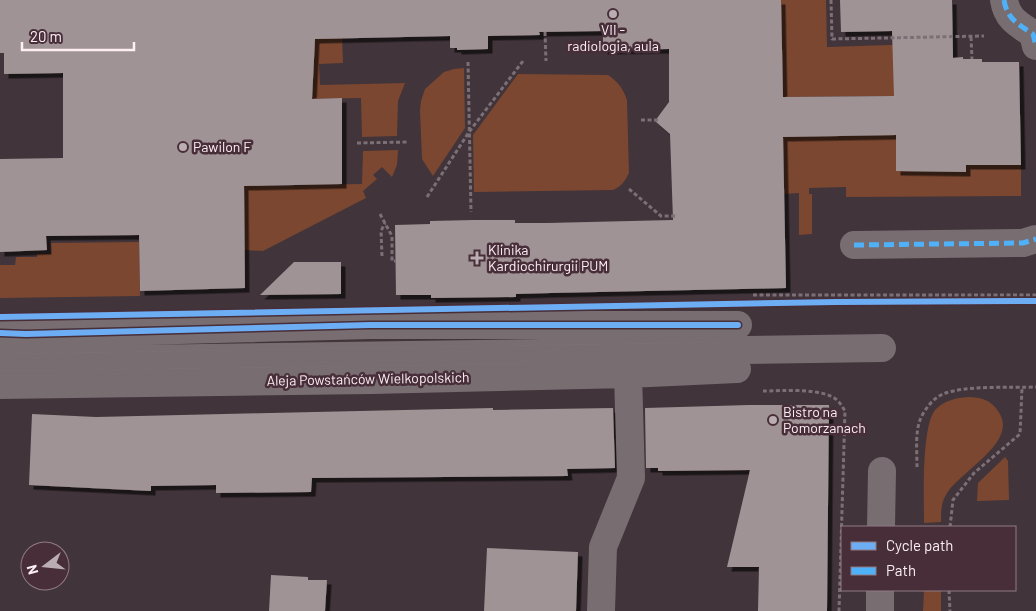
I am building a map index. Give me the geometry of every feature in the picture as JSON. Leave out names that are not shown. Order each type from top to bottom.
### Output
[{"type":"street","points":[[1004,0],[1006,11],[1015,22],[1034,34],[1036,46]]},
{"type":"street","points":[[854,245],[1023,243],[1036,239]]},
{"type":"street","points":[[0,333],[370,326],[738,325]]},
{"type":"street","points":[[0,361],[882,348]]},
{"type":"street","name":"Aleja Powstańców Wielkopolskich","points":[[0,385],[372,380],[628,374],[737,369]]},
{"type":"street","points":[[600,611],[603,546],[631,478],[628,374]]},
{"type":"street","points":[[882,471],[882,526]]},
{"type":"street","points":[[880,591],[880,611]]},
{"type":"path","points":[[831,0],[832,39],[939,38]]},
{"type":"path","points":[[545,32],[546,60]]},
{"type":"path","points":[[971,37],[972,59]]},
{"type":"path","points":[[427,198],[469,132],[522,61]]},
{"type":"path","points":[[468,62],[471,212]]},
{"type":"path","points":[[641,120],[660,120]]},
{"type":"path","points":[[357,144],[409,142]]},
{"type":"path","points":[[629,189],[661,216],[676,216]]},
{"type":"path","points":[[380,214],[392,236],[392,261],[396,261]]},
{"type":"path","points":[[382,256],[381,232],[385,224]]},
{"type":"path","points":[[817,303],[1036,301]]},
{"type":"path","points":[[917,468],[919,421],[932,402],[942,394],[959,391],[1036,387]]},
{"type":"path","points":[[950,526],[953,500],[974,473],[1020,434],[1022,388]]},
{"type":"path","points":[[754,392],[803,390],[827,395],[837,400],[845,411],[842,526]]},
{"type":"path","points":[[839,611],[841,544]]},
{"type":"path","points":[[949,591],[950,611]]},
{"type":"shaded area","points":[[781,0],[826,0],[827,47],[952,43],[894,96],[783,97]]},
{"type":"shaded area","points":[[342,35],[343,63],[319,64],[320,85],[405,83],[398,101],[397,136],[362,137],[361,98],[262,100],[315,36]]},
{"type":"shaded area","points":[[464,68],[465,128],[433,176],[422,159],[421,101],[425,89],[444,72]]},
{"type":"shaded area","points":[[518,74],[608,75],[617,83],[627,100],[629,173],[621,185],[613,190],[474,192],[473,135]]},
{"type":"shaded area","points":[[896,135],[897,171],[966,172],[966,165],[1021,165],[1021,196],[846,197],[846,187],[809,188],[809,194],[812,194],[812,234],[799,235],[799,193],[784,194],[783,137]]},
{"type":"shaded area","points":[[398,150],[397,165],[392,177],[382,167],[373,175],[377,179],[363,191],[366,198],[263,251],[244,250],[243,162],[263,162],[264,186],[362,184],[363,151]]},
{"type":"shaded area","points":[[139,242],[140,296],[0,298],[0,265],[15,265],[16,257],[37,257],[37,254],[51,254],[51,243]]},
{"type":"shaded area","points":[[968,397],[985,400],[995,407],[1003,422],[1001,433],[986,455],[954,484],[947,493],[942,503],[941,522],[924,523],[924,463],[931,417],[943,403]]},
{"type":"shaded area","points":[[1005,457],[1008,461],[1009,500],[977,501],[978,483]]},
{"type":"shaded area","points":[[924,591],[941,591],[941,611],[923,611]]},
{"type":"building","points":[[0,0],[781,0],[783,97],[894,96],[892,31],[841,32],[840,0],[952,0],[953,58],[982,59],[982,62],[1019,62],[1021,165],[966,165],[966,172],[896,171],[896,135],[783,137],[786,288],[516,294],[516,297],[431,298],[431,295],[396,295],[395,225],[430,224],[430,221],[474,220],[515,220],[515,223],[547,223],[673,220],[670,134],[655,121],[669,102],[669,49],[603,50],[603,31],[539,32],[540,35],[488,36],[488,49],[457,50],[457,48],[450,48],[450,36],[315,39],[312,99],[342,98],[342,184],[244,186],[245,288],[140,291],[139,235],[46,236],[47,250],[0,252],[0,159],[63,158],[63,73],[4,74],[4,53],[0,53]]},
{"type":"building","points":[[294,262],[341,262],[341,294],[260,295]]},
{"type":"building","points":[[829,405],[827,611],[758,611],[759,567],[727,567],[750,470],[658,471],[658,468],[646,468],[645,408]]},
{"type":"building","points":[[493,408],[493,410],[613,408],[615,468],[567,469],[568,476],[312,478],[311,492],[216,493],[216,485],[151,486],[151,491],[29,485],[32,414],[96,417]]},
{"type":"building","points":[[487,548],[578,552],[576,611],[484,611]]},
{"type":"building","points":[[271,575],[308,577],[308,580],[327,580],[325,611],[269,611]]},
{"type":"tram line","points":[[0,354],[737,342]]},
{"type":"tram line","points":[[0,371],[515,364],[532,360],[559,348]]},
{"type":"marked path","points":[[1004,0],[1005,7],[1011,16],[1018,24],[1033,34],[1036,46]]},
{"type":"marked path","points":[[854,245],[1023,243],[1036,239]]},
{"type":"cycle path","points":[[0,317],[836,302],[1036,301]]},
{"type":"cycle path","points":[[0,333],[26,334],[370,325],[738,325]]},
{"type":"place","name":"VII - radiologia, aula","points":[[613,14]]},
{"type":"place","name":"Pawilon F","points":[[183,147]]},
{"type":"place","name":"Klinika Kardiochirurgii PUM","points":[[477,258]]},
{"type":"place","name":"Bistro na Pomorzanach","points":[[773,420]]}]
